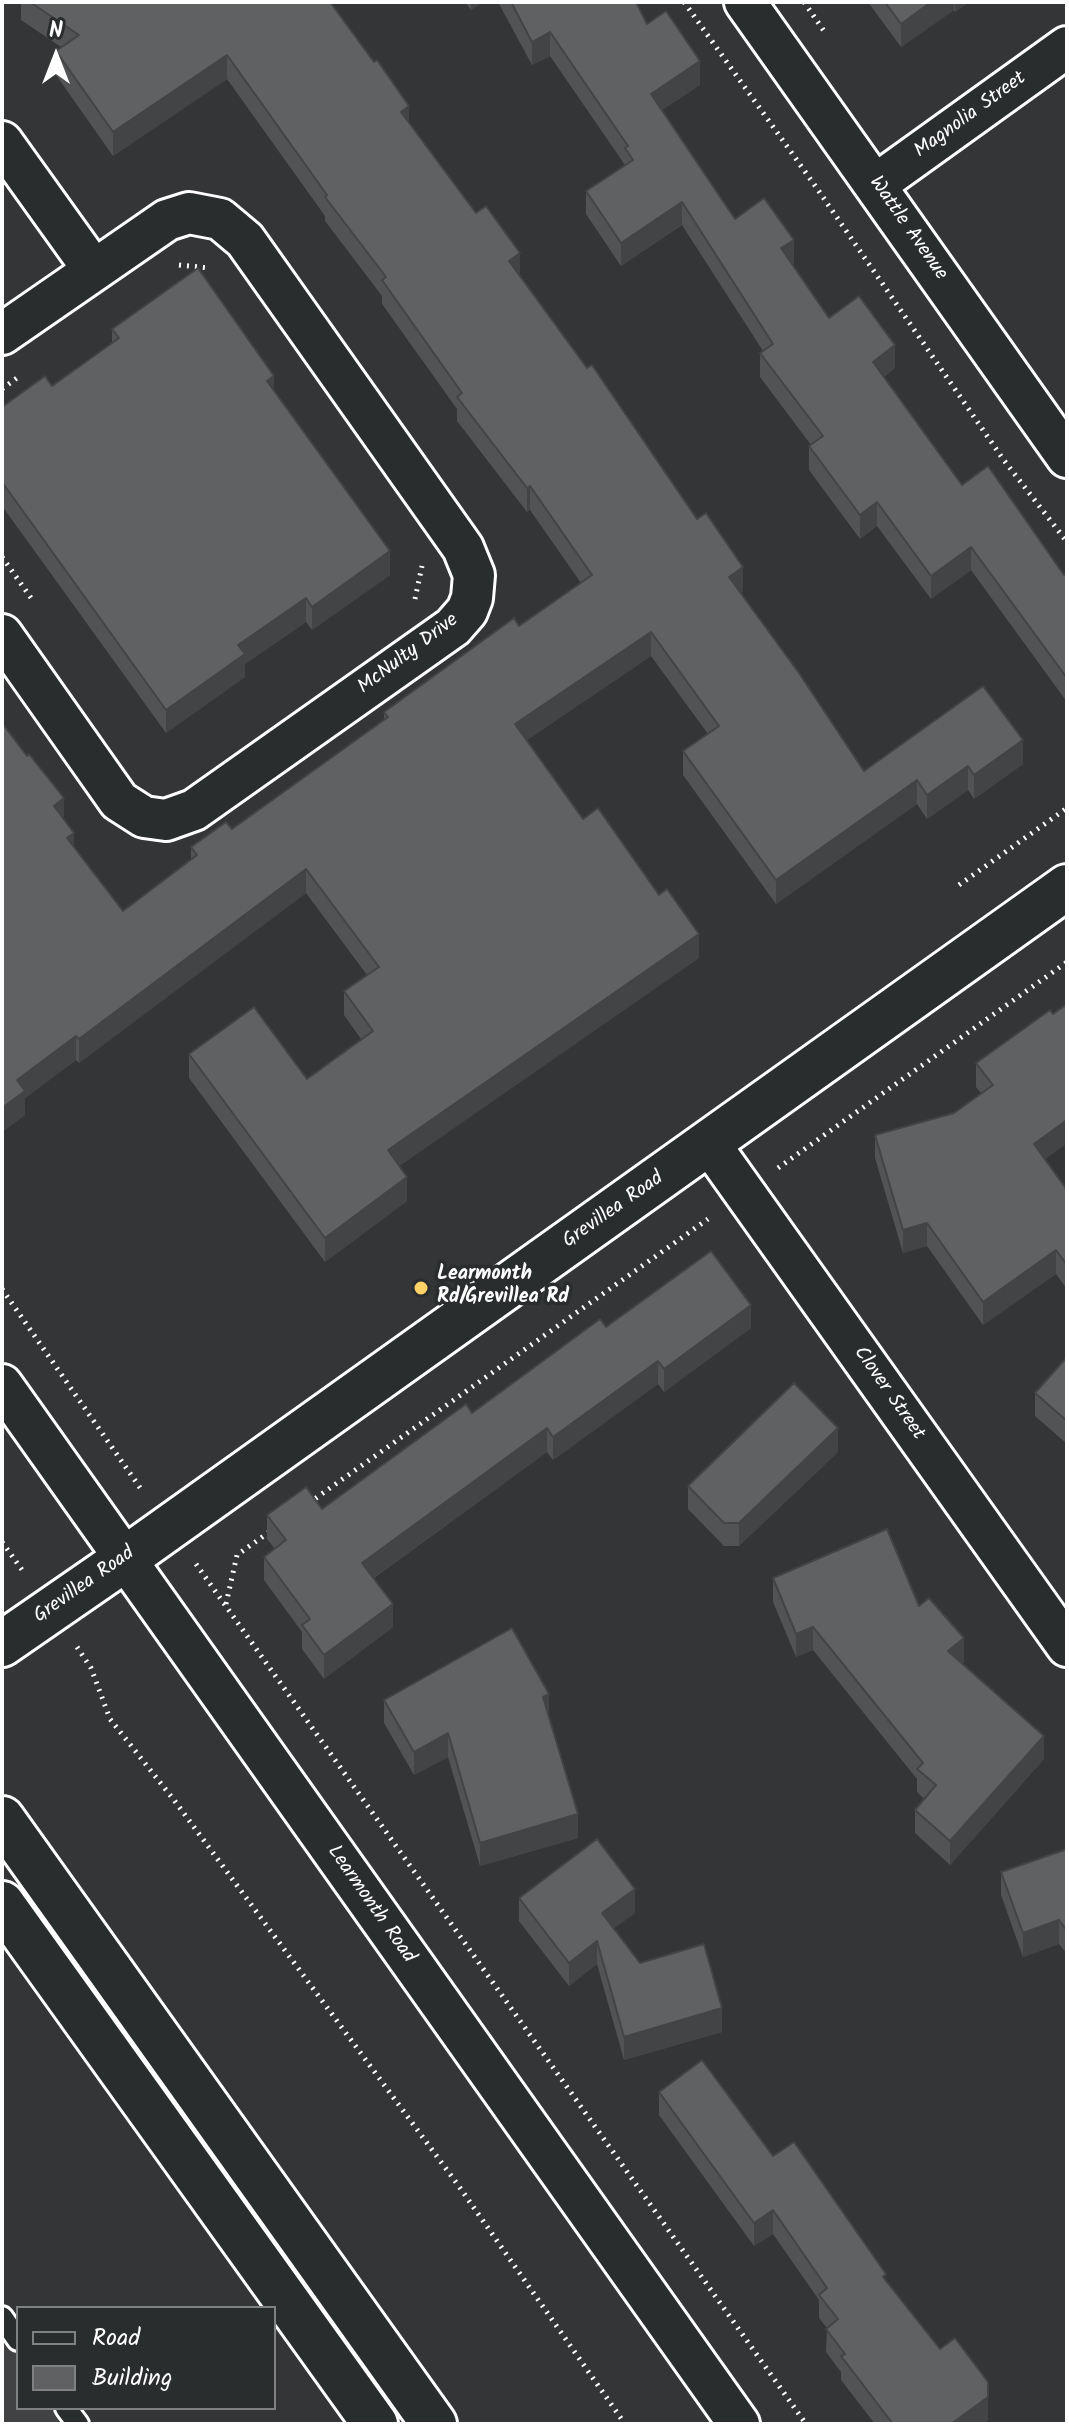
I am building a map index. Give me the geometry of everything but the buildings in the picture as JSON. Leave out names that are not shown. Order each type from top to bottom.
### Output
[{"type":"main road","name":"Grevillea Road","points":[[2,1644],[1067,887]]},
{"type":"main road","points":[[2,1819],[434,2424]]},
{"type":"main road","points":[[2,1904],[375,2424]]},
{"type":"street","name":"Wattle Avenue","points":[[745,2],[1067,457]]},
{"type":"street","name":"Magnolia Street","points":[[875,185],[1067,47]]},
{"type":"street","points":[[2,142],[93,269]]},
{"type":"street","name":"McNulty Drive","points":[[2,334],[93,269],[178,214],[199,213],[229,225],[245,240],[463,548],[474,575],[472,598],[467,611],[453,627],[194,810],[166,820],[144,817],[119,801],[2,635]]},
{"type":"street","name":"Clover Street","points":[[709,1143],[1067,1646]]},
{"type":"street","name":"Learmonth Road","points":[[2,1385],[739,2424]]},
{"type":"lane","points":[[2,2317],[16,2337]]},
{"type":"path","points":[[684,2],[1003,459],[1067,542]]},
{"type":"path","points":[[413,553],[422,566],[415,600]]},
{"type":"path","points":[[2,557],[38,607]]},
{"type":"path","points":[[959,885],[1067,808]]},
{"type":"path","points":[[302,1508],[1067,962]]},
{"type":"path","points":[[2,1289],[806,2424]]},
{"type":"path","points":[[226,1604],[237,1555],[276,1527]]},
{"type":"path","points":[[91,1668],[110,1719],[174,1800],[458,2185],[625,2424]]},
{"type":"shaded area","points":[[2,2317],[16,2337],[16,2410],[68,2410],[78,2424],[2,2424]]},
{"type":"place","name":"Learmonth Rd/Grevillea Rd","points":[[421,1288]]}]
